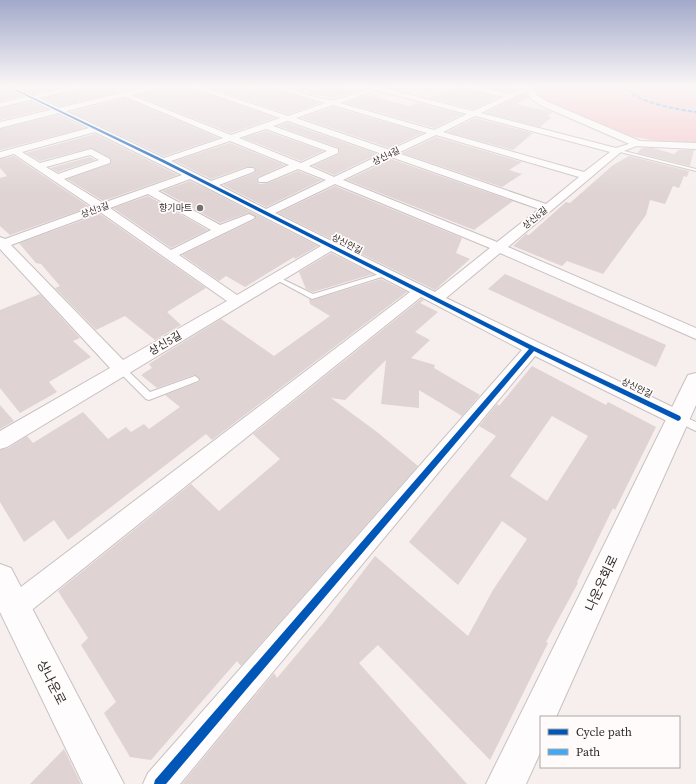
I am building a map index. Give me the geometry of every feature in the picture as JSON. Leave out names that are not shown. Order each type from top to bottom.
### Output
[{"type":"street","points":[[0,125],[10,123]]},
{"type":"street","name":"상신안길","points":[[82,123],[163,160],[266,214],[533,348],[687,422]]},
{"type":"street","points":[[193,123],[231,138],[287,151],[336,180],[498,247],[696,334]]},
{"type":"street","points":[[163,160],[276,123]]},
{"type":"street","points":[[303,123],[548,208]]},
{"type":"street","points":[[398,123],[586,176]]},
{"type":"street","name":"상신4길","points":[[266,214],[457,123]]},
{"type":"street","points":[[507,123],[618,151]]},
{"type":"street","points":[[588,123],[638,144],[696,146]]},
{"type":"street","points":[[266,126],[338,152],[301,159]]},
{"type":"street","points":[[0,155],[96,129]]},
{"type":"street","points":[[246,132],[263,146]]},
{"type":"street","points":[[278,140],[291,134]]},
{"type":"street","points":[[287,151],[306,140]]},
{"type":"street","name":"상신6길","points":[[7,594],[428,295],[498,247],[618,151],[638,144]]},
{"type":"street","points":[[263,180],[301,159],[318,145]]},
{"type":"street","points":[[15,151],[102,208],[237,301]]},
{"type":"street","points":[[39,166],[91,152],[107,161],[57,178]]},
{"type":"street","points":[[353,160],[365,166]]},
{"type":"street","points":[[210,185],[250,170]]},
{"type":"street","name":"상신3길","points":[[1,244],[190,175]]},
{"type":"street","points":[[149,190],[220,230]]},
{"type":"street","points":[[170,254],[249,217]]},
{"type":"street","points":[[1,244],[120,368]]},
{"type":"street","name":"상신5길","points":[[0,441],[120,368],[331,246]]},
{"type":"street","points":[[158,784],[533,348]]},
{"type":"street","name":"나운우회로","points":[[506,784],[687,422],[696,381]]},
{"type":"street","name":"상나운로","points":[[7,594],[104,784]]},
{"type":"lane","points":[[618,151],[695,170]]},
{"type":"lane","points":[[276,278],[312,297],[386,274]]},
{"type":"lane","points":[[120,368],[149,396],[195,379]]},
{"type":"shaded area","points":[[598,123],[696,123],[696,143],[658,141],[634,137]]},
{"type":"building","points":[[27,123],[74,123],[85,128],[0,150],[0,129]]},
{"type":"building","points":[[93,123],[183,123],[219,138],[164,156]]},
{"type":"building","points":[[205,123],[262,123],[231,133]]},
{"type":"building","points":[[288,123],[378,154],[334,175],[313,166],[339,154],[339,148],[278,126]]},
{"type":"building","points":[[315,123],[387,123],[423,133],[390,148]]},
{"type":"building","points":[[415,123],[445,123],[434,128]]},
{"type":"building","points":[[466,123],[493,123],[533,133],[513,150],[447,132]]},
{"type":"building","points":[[523,123],[545,123],[540,127]]},
{"type":"building","points":[[266,131],[323,151],[301,161],[243,138]]},
{"type":"building","points":[[95,134],[178,175],[103,201],[67,179],[110,164],[111,158],[91,148],[40,161],[26,153]]},
{"type":"building","points":[[436,137],[522,162],[509,170],[522,174],[502,187],[402,153]]},
{"type":"building","points":[[230,143],[285,165],[258,177],[257,181],[259,184],[268,183],[298,171],[322,180],[266,207],[223,185],[254,173],[256,170],[254,167],[246,167],[211,179],[175,161]]},
{"type":"building","points":[[642,148],[653,148],[674,154],[679,150],[694,150],[690,166],[637,153]]},
{"type":"building","points":[[14,156],[90,207],[10,235],[0,226],[0,178],[7,176],[0,168],[0,159]]},
{"type":"building","points":[[629,156],[689,171],[687,177],[684,176],[679,188],[673,186],[665,204],[650,200],[646,215],[603,274],[567,261],[562,266],[513,246],[526,234],[529,235],[566,202],[570,203],[613,165]]},
{"type":"building","points":[[90,157],[95,160],[58,172],[50,168]]},
{"type":"building","points":[[391,159],[513,201],[474,230],[347,180]]},
{"type":"building","points":[[190,181],[318,246],[295,259],[294,257],[245,287],[226,276],[219,281],[182,255],[254,220],[256,217],[248,213],[220,223],[162,191]]},
{"type":"building","points":[[335,186],[462,238],[456,253],[470,259],[435,290],[278,213]]},
{"type":"building","points":[[148,196],[208,230],[171,248],[113,208]]},
{"type":"building","points":[[100,214],[206,288],[167,312],[181,325],[155,340],[125,316],[96,330],[55,288],[60,286],[41,264],[36,263],[19,243]]},
{"type":"building","points":[[331,253],[373,274],[313,292],[306,289],[299,272]]},
{"type":"building","points":[[505,274],[666,345],[656,367],[488,289]]},
{"type":"building","points":[[381,279],[407,292],[212,440],[206,434],[68,540],[54,520],[24,542],[0,502],[0,450],[8,448],[27,436],[33,443],[83,412],[108,439],[126,427],[131,432],[144,424],[149,429],[180,407],[165,395],[199,382],[200,380],[194,375],[157,388],[141,375],[152,368],[149,364],[169,351],[221,319],[274,356],[330,316],[310,304],[309,299],[312,300]]},
{"type":"building","points":[[40,294],[80,338],[73,341],[91,357],[49,382],[57,392],[20,413],[0,388],[0,310]]},
{"type":"building","points":[[421,299],[424,300],[420,303],[438,312],[415,332],[430,340],[411,358],[435,365],[434,368],[480,395],[462,416],[419,390],[419,408],[381,404],[386,360],[345,400],[331,398],[377,432],[418,466],[241,666],[237,661],[151,760],[130,757],[104,713],[116,702],[81,645],[88,638],[58,591],[191,484],[219,511],[280,459],[253,434]]},
{"type":"building","points":[[532,366],[606,405],[608,402],[656,427],[615,510],[613,508],[577,582],[578,583],[546,642],[548,643],[490,760],[378,645],[359,663],[467,784],[182,784],[274,673],[277,678],[325,621],[375,556],[468,636],[493,590],[527,539],[502,521],[458,585],[409,542],[496,436],[479,426],[497,404],[499,406]],"holes":[[[552,416],[588,436],[547,501],[510,476]]]},
{"type":"building","points":[[0,405],[14,421],[0,429]]},
{"type":"building","points":[[64,749],[81,784],[30,784]]},
{"type":"cycle path","points":[[83,123],[163,161],[533,348],[678,418]]},
{"type":"cycle path","points":[[159,784],[533,348]]},
{"type":"place","name":"향기마트","points":[[200,208]]}]
